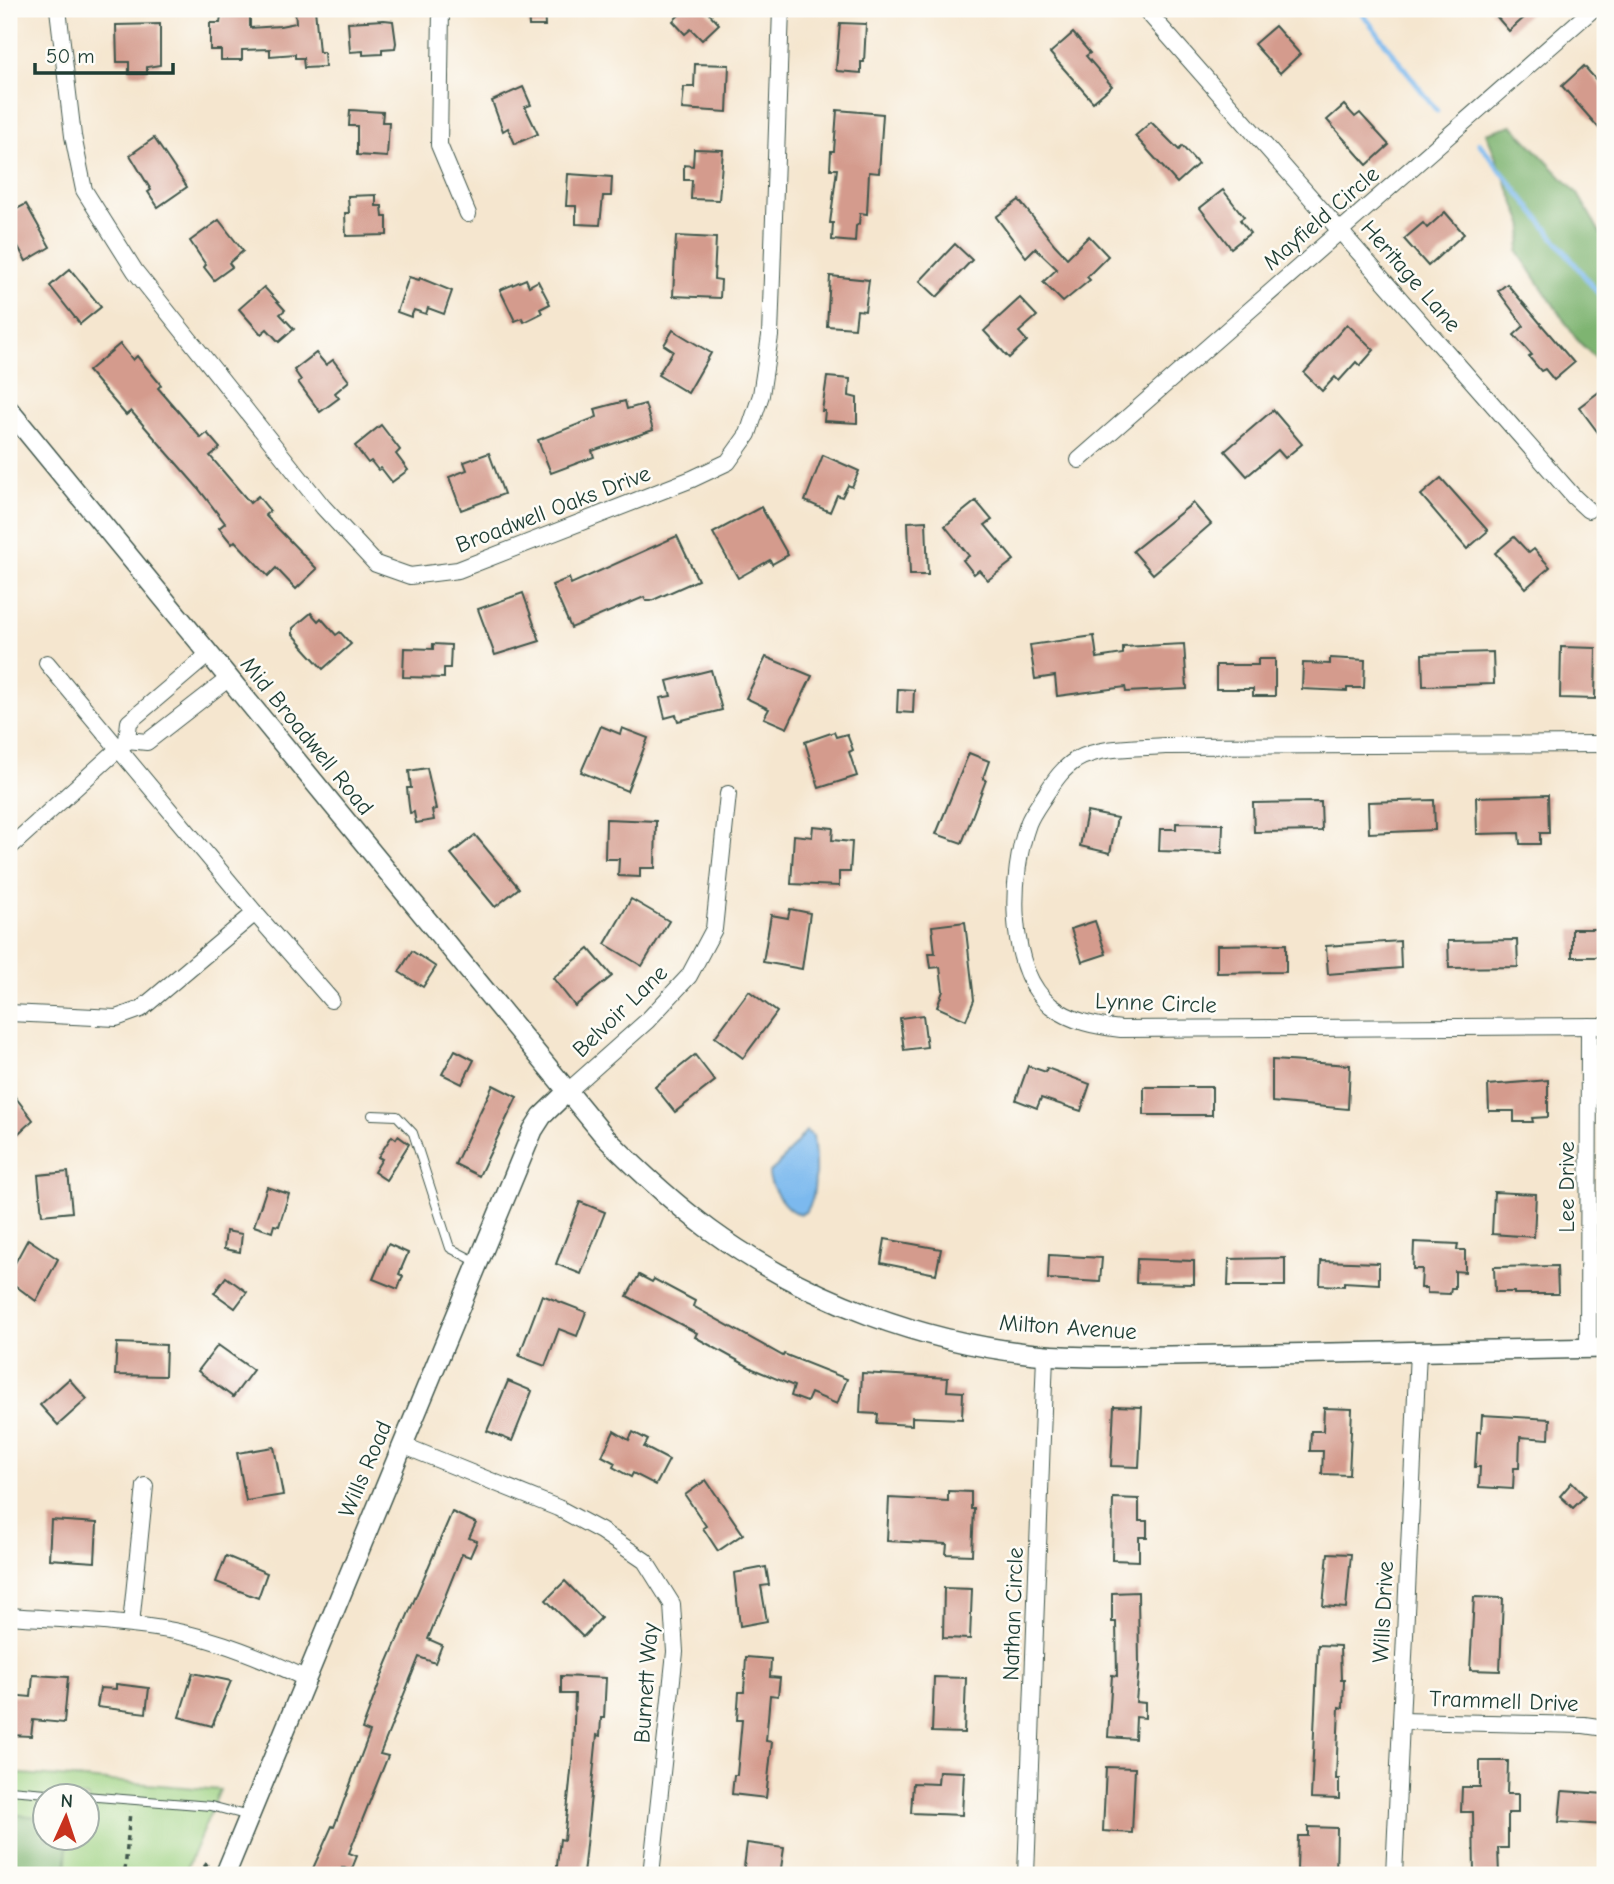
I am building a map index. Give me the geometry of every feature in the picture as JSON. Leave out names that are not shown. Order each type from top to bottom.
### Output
[{"type":"street","name":"Broadwell Oaks Drive","points":[[58,9],[74,136],[84,190],[135,271],[323,507],[376,564],[410,576],[458,570],[692,479],[728,462],[748,434],[761,395],[770,336],[781,9]]},
{"type":"street","points":[[441,9],[439,145],[468,214]]},
{"type":"street","name":"Heritage Lane","points":[[1145,9],[1588,510]]},
{"type":"street","name":"Mayfield Circle","points":[[1079,460],[1593,9]]},
{"type":"street","name":"Mid Broadwell Road","points":[[9,410],[566,1092]]},
{"type":"street","points":[[9,848],[123,744],[129,722],[209,654]]},
{"type":"street","points":[[47,663],[123,744],[256,914],[331,1000]]},
{"type":"street","points":[[123,744],[147,742],[229,678]]},
{"type":"street","name":"Lynne Circle","points":[[1597,1026],[1121,1029],[1087,1025],[1049,1004],[1026,969],[1016,929],[1017,862],[1028,822],[1057,776],[1076,760],[1101,752],[1165,746],[1605,744]]},
{"type":"street","name":"Belvoir Lane","points":[[566,1092],[647,1021],[690,976],[714,929],[728,794]]},
{"type":"street","points":[[9,1013],[116,1018],[141,1009],[256,914]]},
{"type":"street","name":"Lee Drive","points":[[1597,1026],[1597,1348]]},
{"type":"street","name":"Wills Road","points":[[225,1875],[533,1130],[542,1116],[566,1092]]},
{"type":"street","name":"Milton Avenue","points":[[566,1092],[606,1138],[655,1186],[711,1231],[771,1269],[835,1301],[903,1326],[972,1344],[1045,1355],[1115,1357],[1597,1348]]},
{"type":"street","name":"Wills Drive","points":[[1394,1875],[1418,1351]]},
{"type":"street","name":"Nathan Circle","points":[[1026,1875],[1045,1355]]},
{"type":"street","name":"Burnett Way","points":[[402,1445],[558,1508],[601,1531],[645,1561],[672,1604],[675,1652],[651,1875]]},
{"type":"street","points":[[131,1624],[145,1486]]},
{"type":"street","points":[[9,1616],[131,1624],[177,1632],[263,1658],[305,1678]]},
{"type":"street","name":"Trammell Drive","points":[[1401,1721],[1584,1725],[1605,1728]]},
{"type":"lane","points":[[372,1115],[397,1116],[413,1133],[450,1248],[478,1262]]},
{"type":"lane","points":[[9,1790],[211,1806],[249,1816]]},
{"type":"path","points":[[125,1871],[129,1824]]},
{"type":"path","points":[[116,1875],[125,1871]]},
{"type":"path","points":[[125,1871],[133,1875]]},
{"type":"green space","points":[[1512,125],[1578,194],[1605,241],[1605,367],[1578,341],[1518,252],[1524,226],[1486,133]]},
{"type":"green space","points":[[9,1773],[220,1790],[184,1875],[9,1875]]},
{"type":"green space","points":[[9,1814],[32,1816],[32,1853],[67,1853],[66,1875],[9,1875]]},
{"type":"water","points":[[806,1131],[813,1136],[815,1182],[809,1207],[804,1213],[798,1213],[791,1210],[778,1196],[769,1173]]},
{"type":"building","points":[[295,9],[315,9],[319,52],[324,52],[325,67],[304,68],[303,58],[295,58],[295,54],[270,56],[270,49],[242,50],[242,60],[221,60],[221,50],[210,50],[210,23],[220,23],[221,16],[250,14],[250,28],[280,26],[296,23]]},
{"type":"building","points":[[528,9],[544,9],[545,26],[529,26]]},
{"type":"building","points":[[673,9],[705,9],[719,24],[702,40],[691,29],[685,34],[673,21],[679,15]]},
{"type":"building","points":[[1490,9],[1534,9],[1509,31]]},
{"type":"building","points":[[393,21],[395,48],[382,49],[382,54],[363,55],[363,51],[350,52],[348,22]]},
{"type":"building","points":[[840,23],[866,24],[861,73],[836,69]]},
{"type":"building","points":[[160,24],[160,65],[147,67],[147,74],[129,74],[129,62],[117,62],[116,25]]},
{"type":"building","points":[[1275,26],[1300,54],[1280,73],[1254,44]]},
{"type":"building","points":[[1073,33],[1090,53],[1086,56],[1112,86],[1093,102],[1050,53]]},
{"type":"building","points":[[695,64],[729,65],[727,112],[682,109],[684,87],[694,87]]},
{"type":"building","points":[[1584,66],[1605,90],[1605,135],[1562,86]]},
{"type":"building","points":[[523,87],[531,105],[525,107],[538,134],[515,144],[508,128],[503,131],[492,101]]},
{"type":"building","points":[[1344,105],[1355,117],[1360,113],[1389,145],[1367,165],[1327,120]]},
{"type":"building","points":[[350,110],[383,112],[382,122],[389,122],[387,157],[357,155],[357,126],[349,126]]},
{"type":"building","points":[[837,110],[883,114],[879,173],[869,172],[867,214],[860,213],[855,242],[832,240],[833,223],[830,223],[837,169],[830,169]]},
{"type":"building","points":[[1151,122],[1179,150],[1182,146],[1198,164],[1177,183],[1135,136]]},
{"type":"building","points":[[154,138],[187,187],[158,207],[130,155]]},
{"type":"building","points":[[694,149],[723,150],[719,200],[691,199],[692,180],[684,180],[684,165],[693,166]]},
{"type":"building","points":[[568,174],[612,177],[611,196],[603,196],[600,225],[576,224],[576,206],[566,206]]},
{"type":"building","points":[[1223,190],[1244,217],[1240,220],[1250,233],[1231,248],[1200,208]]},
{"type":"building","points":[[376,195],[376,206],[382,206],[383,217],[387,217],[387,235],[346,236],[345,213],[349,213],[348,196]]},
{"type":"building","points":[[1019,200],[1067,258],[1089,236],[1108,256],[1087,277],[1090,280],[1063,302],[1043,282],[1057,269],[1035,248],[1026,257],[996,217]]},
{"type":"building","points":[[26,204],[50,247],[26,261],[9,230],[9,213]]},
{"type":"building","points":[[1445,212],[1464,234],[1428,266],[1404,239],[1423,223],[1427,228]]},
{"type":"building","points":[[219,220],[243,251],[229,263],[232,267],[214,280],[190,241]]},
{"type":"building","points":[[676,236],[716,238],[714,279],[721,280],[720,298],[673,296]]},
{"type":"building","points":[[955,244],[972,260],[937,297],[920,281]]},
{"type":"building","points":[[70,269],[101,307],[80,324],[50,286]]},
{"type":"building","points":[[830,276],[869,280],[865,311],[857,310],[855,328],[827,326]]},
{"type":"building","points":[[409,277],[420,278],[452,291],[444,314],[428,308],[426,314],[414,310],[411,317],[397,312]]},
{"type":"building","points":[[526,279],[529,286],[538,281],[550,304],[540,309],[542,313],[524,322],[522,318],[515,321],[500,290]]},
{"type":"building","points":[[1507,284],[1574,363],[1554,380],[1545,369],[1541,371],[1529,357],[1532,355],[1514,335],[1524,326],[1498,291]]},
{"type":"building","points":[[264,287],[285,310],[280,314],[294,329],[279,342],[267,329],[261,334],[239,309]]},
{"type":"building","points":[[1020,298],[1037,316],[1019,332],[1027,341],[1009,358],[984,331]]},
{"type":"building","points":[[1347,324],[1374,350],[1360,366],[1356,362],[1339,381],[1335,377],[1322,391],[1304,373]]},
{"type":"building","points":[[673,330],[711,353],[688,393],[658,375],[673,351],[664,345]]},
{"type":"building","points":[[120,344],[133,360],[137,356],[161,385],[158,388],[201,438],[207,433],[220,448],[210,456],[250,503],[258,496],[270,511],[265,515],[317,569],[296,589],[276,568],[268,576],[235,541],[232,544],[219,528],[225,523],[198,488],[131,411],[126,415],[88,371]]},
{"type":"building","points":[[316,353],[326,365],[333,360],[349,381],[335,393],[339,398],[320,412],[298,382],[301,380],[294,370]]},
{"type":"building","points":[[827,377],[850,379],[849,396],[857,398],[857,423],[824,421],[825,411],[822,411]]},
{"type":"building","points":[[1599,392],[1605,400],[1605,442],[1579,407]]},
{"type":"building","points":[[625,401],[627,409],[645,404],[653,430],[592,451],[594,457],[551,473],[538,440],[597,417],[595,409]]},
{"type":"building","points":[[1273,410],[1302,444],[1285,458],[1278,450],[1247,476],[1225,451]]},
{"type":"building","points":[[381,425],[400,450],[396,454],[408,470],[392,482],[381,468],[378,470],[371,461],[368,463],[355,446]]},
{"type":"building","points":[[489,453],[504,494],[461,510],[449,477],[467,470],[464,462]]},
{"type":"building","points":[[823,455],[859,471],[852,487],[848,485],[842,497],[837,495],[830,512],[805,501]]},
{"type":"building","points":[[1441,478],[1488,531],[1467,549],[1421,495]]},
{"type":"building","points":[[976,501],[992,520],[985,525],[1014,560],[988,580],[979,570],[974,574],[963,560],[969,556],[945,526]]},
{"type":"building","points":[[1193,503],[1211,524],[1153,574],[1133,551]]},
{"type":"building","points":[[761,507],[788,555],[772,564],[770,560],[738,578],[713,533]]},
{"type":"building","points":[[926,521],[928,575],[910,575],[908,522]]},
{"type":"building","points":[[677,536],[698,580],[651,601],[646,601],[644,597],[571,628],[552,585],[569,578],[571,584]]},
{"type":"building","points":[[1514,537],[1529,553],[1534,549],[1550,567],[1526,588],[1495,553]]},
{"type":"building","points":[[523,593],[540,641],[495,655],[478,609]]},
{"type":"building","points":[[311,613],[318,621],[321,618],[336,635],[340,632],[351,644],[323,669],[293,634],[293,628]]},
{"type":"building","points":[[1094,636],[1097,658],[1123,654],[1123,647],[1184,644],[1187,689],[1126,692],[1125,687],[1057,696],[1055,676],[1035,679],[1030,645]]},
{"type":"building","points":[[433,644],[451,645],[450,668],[444,668],[444,678],[403,677],[404,648],[433,649]]},
{"type":"building","points":[[1561,647],[1596,648],[1595,699],[1560,698]]},
{"type":"building","points":[[1493,652],[1494,684],[1423,686],[1422,654]]},
{"type":"building","points":[[766,657],[812,676],[787,728],[764,718],[769,709],[746,698]]},
{"type":"building","points":[[1330,658],[1365,660],[1364,688],[1347,688],[1347,691],[1302,689],[1303,663],[1330,664]]},
{"type":"building","points":[[1258,659],[1275,659],[1275,696],[1253,696],[1253,689],[1216,689],[1216,665],[1258,665]]},
{"type":"building","points":[[711,670],[722,710],[678,721],[676,715],[665,718],[660,698],[671,696],[667,681]]},
{"type":"building","points":[[898,689],[914,690],[913,713],[897,712]]},
{"type":"building","points":[[601,726],[620,734],[622,728],[648,738],[627,791],[581,772]]},
{"type":"building","points":[[834,732],[836,737],[847,734],[853,750],[849,752],[857,776],[819,788],[805,742]]},
{"type":"building","points":[[969,753],[989,761],[983,778],[986,780],[962,843],[936,834]]},
{"type":"building","points":[[427,768],[436,809],[432,810],[434,820],[416,823],[414,812],[410,813],[409,806],[409,771]]},
{"type":"building","points":[[1548,795],[1549,833],[1540,833],[1540,844],[1520,844],[1519,833],[1477,834],[1476,797]]},
{"type":"building","points":[[1434,800],[1435,830],[1369,833],[1368,802]]},
{"type":"building","points":[[1321,802],[1322,831],[1254,832],[1253,803]]},
{"type":"building","points":[[1087,812],[1117,818],[1110,853],[1080,846]]},
{"type":"building","points":[[606,819],[656,821],[655,868],[640,868],[640,877],[618,876],[619,859],[605,859]]},
{"type":"building","points":[[1176,823],[1223,824],[1222,853],[1159,851],[1160,829],[1176,829]]},
{"type":"building","points":[[813,826],[833,828],[832,840],[852,842],[850,872],[839,872],[839,886],[791,884],[794,835],[812,837]]},
{"type":"building","points":[[475,835],[519,888],[495,907],[451,854]]},
{"type":"building","points":[[631,899],[669,921],[642,966],[605,944]]},
{"type":"building","points":[[790,909],[810,913],[802,969],[763,962],[771,915],[788,918]]},
{"type":"building","points":[[1095,921],[1106,954],[1082,962],[1071,929]]},
{"type":"building","points":[[965,922],[974,1000],[966,1020],[937,1007],[943,991],[940,967],[931,968],[929,953],[935,953],[932,926]]},
{"type":"building","points":[[1572,929],[1605,929],[1605,957],[1572,957]]},
{"type":"building","points":[[1517,940],[1518,967],[1449,968],[1448,941]]},
{"type":"building","points":[[1400,941],[1401,968],[1328,974],[1326,946]]},
{"type":"building","points":[[1286,944],[1286,972],[1217,973],[1217,945]]},
{"type":"building","points":[[589,949],[612,976],[575,1006],[553,978]]},
{"type":"building","points":[[412,951],[436,967],[423,987],[399,972]]},
{"type":"building","points":[[749,991],[777,1012],[743,1058],[715,1037]]},
{"type":"building","points":[[923,1015],[927,1047],[904,1050],[900,1018]]},
{"type":"building","points":[[455,1050],[474,1060],[462,1084],[442,1074]]},
{"type":"building","points":[[695,1055],[715,1081],[675,1112],[655,1087]]},
{"type":"building","points":[[1272,1060],[1350,1065],[1348,1109],[1272,1102]]},
{"type":"building","points":[[1028,1066],[1046,1072],[1047,1068],[1090,1084],[1081,1111],[1041,1098],[1037,1108],[1016,1100]]},
{"type":"building","points":[[1548,1080],[1548,1117],[1532,1118],[1533,1122],[1514,1122],[1514,1111],[1489,1111],[1488,1085]]},
{"type":"building","points":[[493,1085],[517,1097],[479,1176],[455,1164]]},
{"type":"building","points":[[1144,1087],[1212,1087],[1212,1115],[1144,1115]]},
{"type":"building","points":[[9,1089],[33,1120],[9,1142]]},
{"type":"building","points":[[392,1136],[396,1139],[398,1136],[409,1144],[386,1180],[374,1172],[382,1159],[378,1157]]},
{"type":"building","points":[[68,1172],[72,1212],[42,1215],[38,1175]]},
{"type":"building","points":[[267,1187],[289,1194],[279,1226],[274,1225],[272,1232],[254,1226]]},
{"type":"building","points":[[1494,1192],[1536,1194],[1534,1237],[1492,1234]]},
{"type":"building","points":[[580,1202],[605,1212],[581,1274],[556,1264]]},
{"type":"building","points":[[226,1231],[242,1234],[240,1252],[224,1249]]},
{"type":"building","points":[[28,1239],[58,1259],[36,1301],[9,1281],[9,1274]]},
{"type":"building","points":[[885,1239],[941,1249],[936,1274],[881,1263]]},
{"type":"building","points":[[1414,1242],[1458,1244],[1457,1250],[1465,1250],[1465,1272],[1455,1271],[1455,1288],[1451,1288],[1450,1294],[1427,1293],[1427,1288],[1421,1288],[1422,1269],[1413,1269]]},
{"type":"building","points":[[388,1244],[408,1253],[399,1274],[403,1276],[398,1289],[373,1279]]},
{"type":"building","points":[[1049,1255],[1102,1258],[1100,1282],[1048,1279]]},
{"type":"building","points":[[1285,1258],[1285,1286],[1228,1286],[1229,1259]]},
{"type":"building","points":[[1137,1259],[1194,1261],[1194,1284],[1136,1283]]},
{"type":"building","points":[[1321,1261],[1379,1263],[1379,1284],[1344,1282],[1344,1286],[1320,1285]]},
{"type":"building","points":[[1557,1266],[1558,1294],[1495,1292],[1494,1267]]},
{"type":"building","points":[[639,1275],[652,1282],[654,1279],[695,1301],[693,1306],[783,1356],[784,1354],[847,1379],[837,1404],[811,1393],[807,1402],[791,1396],[794,1386],[753,1369],[695,1337],[697,1333],[627,1296]]},
{"type":"building","points":[[226,1277],[247,1292],[235,1308],[214,1293]]},
{"type":"building","points":[[542,1295],[586,1312],[577,1336],[559,1329],[545,1366],[519,1356]]},
{"type":"building","points":[[117,1343],[166,1345],[165,1376],[115,1375]]},
{"type":"building","points":[[218,1345],[253,1370],[233,1397],[198,1371]]},
{"type":"building","points":[[862,1373],[948,1378],[947,1391],[963,1392],[962,1419],[912,1417],[912,1425],[877,1423],[878,1414],[860,1413]]},
{"type":"building","points":[[69,1379],[87,1399],[58,1425],[40,1405]]},
{"type":"building","points":[[508,1381],[532,1391],[512,1441],[487,1431]]},
{"type":"building","points":[[1114,1406],[1142,1407],[1139,1467],[1111,1466]]},
{"type":"building","points":[[1324,1408],[1352,1409],[1349,1475],[1322,1474],[1323,1451],[1310,1451],[1311,1431],[1323,1431]]},
{"type":"building","points":[[1482,1415],[1550,1419],[1549,1439],[1520,1437],[1519,1468],[1514,1468],[1513,1489],[1479,1487],[1480,1467],[1475,1467],[1477,1432],[1481,1432]]},
{"type":"building","points":[[614,1431],[629,1440],[633,1432],[648,1440],[644,1447],[669,1460],[656,1485],[633,1473],[631,1477],[613,1467],[615,1463],[602,1456]]},
{"type":"building","points":[[274,1447],[283,1495],[246,1501],[237,1453]]},
{"type":"building","points":[[706,1480],[743,1534],[718,1551],[703,1528],[706,1526],[685,1495]]},
{"type":"building","points":[[1572,1482],[1585,1496],[1573,1508],[1560,1496]]},
{"type":"building","points":[[948,1491],[971,1492],[971,1509],[974,1509],[972,1555],[946,1554],[947,1544],[887,1541],[889,1498],[948,1501]]},
{"type":"building","points":[[1113,1498],[1139,1499],[1139,1521],[1147,1521],[1147,1537],[1139,1537],[1139,1561],[1112,1560]]},
{"type":"building","points":[[452,1512],[476,1523],[469,1538],[477,1541],[470,1557],[462,1554],[428,1639],[442,1645],[435,1663],[419,1657],[380,1754],[388,1756],[349,1853],[357,1856],[351,1871],[342,1867],[339,1875],[310,1875],[332,1826],[334,1827],[370,1732],[362,1729],[385,1668]]},
{"type":"building","points":[[51,1520],[97,1523],[95,1562],[49,1559]]},
{"type":"building","points":[[1328,1553],[1351,1554],[1346,1608],[1323,1606]]},
{"type":"building","points":[[226,1556],[267,1573],[258,1598],[216,1582]]},
{"type":"building","points":[[766,1567],[769,1585],[761,1586],[767,1621],[740,1626],[734,1573]]},
{"type":"building","points":[[565,1581],[601,1618],[583,1637],[546,1600]]},
{"type":"building","points":[[944,1588],[972,1589],[970,1639],[943,1638]]},
{"type":"building","points":[[1138,1592],[1139,1665],[1136,1702],[1145,1703],[1145,1718],[1136,1717],[1135,1739],[1108,1737],[1112,1675],[1117,1676],[1116,1622],[1112,1622],[1112,1593]]},
{"type":"building","points":[[1474,1597],[1503,1598],[1500,1671],[1470,1670]]},
{"type":"building","points":[[1318,1645],[1340,1646],[1341,1680],[1344,1680],[1343,1708],[1339,1707],[1336,1779],[1339,1779],[1339,1799],[1311,1798]]},
{"type":"building","points":[[746,1657],[771,1659],[770,1677],[780,1678],[778,1696],[770,1695],[766,1741],[772,1742],[766,1798],[732,1794],[734,1775],[737,1775],[742,1720],[737,1720],[739,1692],[744,1692]]},
{"type":"building","points":[[193,1673],[231,1681],[212,1726],[179,1717]]},
{"type":"building","points":[[33,1675],[68,1677],[64,1723],[33,1720],[31,1736],[9,1735],[9,1695],[31,1697]]},
{"type":"building","points":[[561,1676],[606,1678],[604,1718],[601,1718],[600,1736],[597,1735],[583,1875],[556,1875],[560,1839],[564,1840],[573,1752],[575,1694],[561,1694]]},
{"type":"building","points":[[934,1677],[966,1678],[964,1733],[932,1732]]},
{"type":"building","points":[[116,1684],[149,1688],[146,1713],[97,1707],[100,1688],[116,1689]]},
{"type":"building","points":[[1480,1761],[1508,1761],[1507,1794],[1518,1794],[1518,1813],[1508,1813],[1508,1848],[1498,1848],[1499,1875],[1474,1875],[1473,1812],[1461,1812],[1462,1787],[1480,1787]]},
{"type":"building","points":[[1106,1767],[1135,1768],[1132,1833],[1103,1831]]},
{"type":"building","points":[[939,1771],[964,1772],[962,1815],[911,1813],[913,1783],[938,1784]]},
{"type":"building","points":[[1562,1791],[1605,1794],[1605,1825],[1559,1822]]},
{"type":"building","points":[[1308,1827],[1337,1828],[1336,1875],[1309,1875],[1310,1871],[1297,1870],[1298,1836],[1308,1836]]},
{"type":"building","points":[[747,1843],[784,1848],[780,1875],[743,1875]]},
{"type":"waterway","points":[[1359,9],[1437,111]]},
{"type":"waterway","points":[[1479,143],[1605,302]]}]
